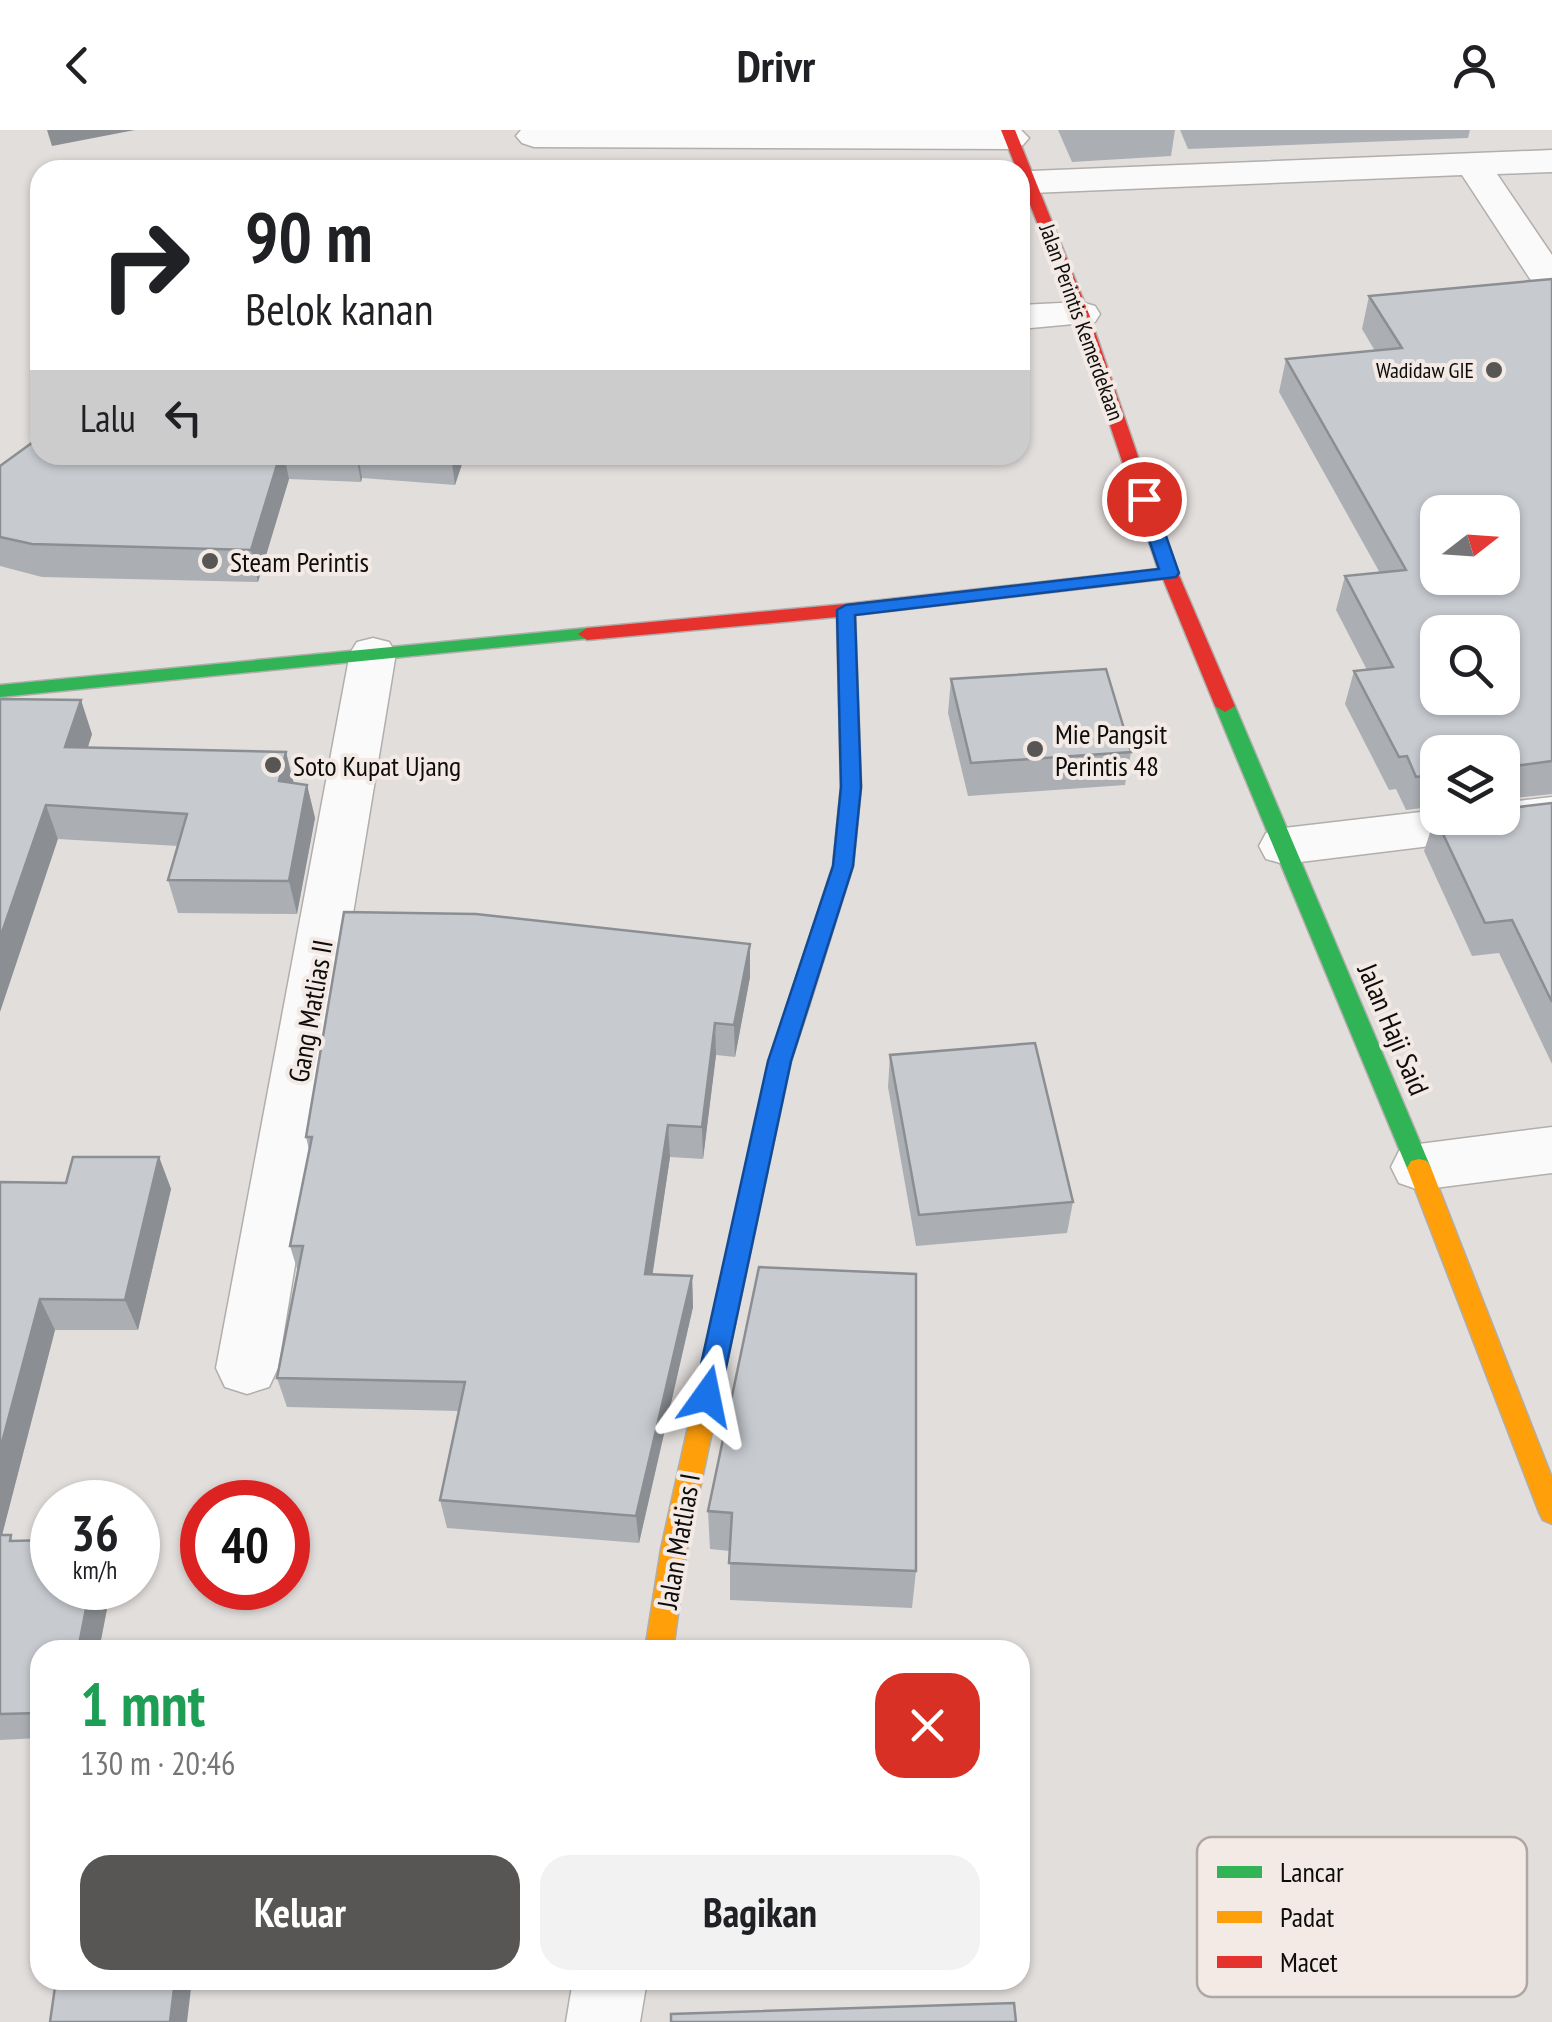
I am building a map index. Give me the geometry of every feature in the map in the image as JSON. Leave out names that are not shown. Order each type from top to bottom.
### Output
[{"type":"street","points":[[534,136],[1010,134]]},
{"type":"street","name":"Jalan Perintis Kemerdekaan","points":[[1010,134],[1021,160]]},
{"type":"street","points":[[1031,182],[1552,161]]},
{"type":"street","points":[[1473,165],[1552,284]]},
{"type":"street","name":"Jalan Perintis Kemerdekaan","points":[[1031,182],[1170,573]]},
{"type":"street","points":[[1030,317],[1081,314]]},
{"type":"street","points":[[0,692],[846,610],[1170,573]]},
{"type":"street","name":"Jalan Haji Said","points":[[1170,573],[1419,1167],[1552,1512]]},
{"type":"street","name":"Jalan Matlias I","points":[[660,1640],[674,1550],[780,1061],[843,866],[851,787],[846,610]]},
{"type":"street","name":"Gang Matlias II","points":[[247,1368],[374,653]]},
{"type":"street","points":[[1284,846],[1552,814]]},
{"type":"street","points":[[1419,1167],[1552,1150]]},
{"type":"street","points":[[604,2022],[609,1990]]},
{"type":"building","points":[[1552,279],[1552,761],[1520,765],[1520,735],[1420,735],[1420,776],[1416,777],[1407,756],[1399,757],[1354,671],[1393,667],[1345,576],[1406,570],[1286,359],[1402,348],[1369,296]]},
{"type":"building","points":[[30,444],[30,465],[277,465],[251,550],[32,544],[0,537],[0,466]]},
{"type":"building","points":[[1106,669],[1131,752],[971,763],[951,679]]},
{"type":"building","points":[[0,699],[81,700],[65,747],[286,752],[279,781],[307,785],[289,881],[168,880],[187,814],[46,805],[0,938]]},
{"type":"building","points":[[1552,803],[1552,1002],[1512,920],[1485,923],[1443,835],[1520,835],[1520,807]]},
{"type":"building","points":[[344,912],[476,914],[750,944],[734,1025],[715,1023],[702,1127],[668,1125],[645,1274],[692,1276],[636,1516],[440,1500],[465,1382],[277,1378],[303,1246],[290,1246],[312,1137],[306,1137]]},
{"type":"building","points":[[1035,1043],[1073,1202],[919,1215],[890,1055]]},
{"type":"building","points":[[73,1157],[159,1157],[125,1300],[40,1299],[0,1450],[0,1182],[66,1183]]},
{"type":"building","points":[[759,1267],[916,1274],[916,1571],[729,1563],[732,1513],[708,1511]]},
{"type":"building","points":[[0,1535],[11,1535],[10,1541],[30,1541],[30,1610],[86,1610],[80,1640],[30,1640],[30,1713],[0,1714]]},
{"type":"building","points":[[55,1990],[174,1990],[170,2022],[50,2022]]},
{"type":"building","points":[[1014,2003],[1016,2022],[671,2022],[671,2014]]},
{"type":"traffic: fast","points":[[0,691],[587,634]]},
{"type":"traffic: fast","points":[[1225,706],[1419,1168]]},
{"type":"traffic: slow","points":[[660,1640],[674,1549],[780,1061],[798,1006]]},
{"type":"traffic: slow","points":[[1419,1168],[1552,1512]]},
{"type":"traffic: jam","points":[[1008,130],[1020,160]]},
{"type":"traffic: jam","points":[[1030,185],[1081,314],[1169,573],[1225,706]]},
{"type":"traffic: jam","points":[[587,634],[846,610],[1169,573]]},
{"type":"traffic: jam","points":[[798,1006],[843,866],[851,787],[846,610]]},
{"type":"place","name":"Wadidaw GIE","points":[[1494,370]]},
{"type":"place","name":"Steam Perintis","points":[[210,561]]},
{"type":"place","name":"Mie Pangsit Perintis 48","points":[[1035,749]]},
{"type":"place","name":"Soto Kupat Ujang","points":[[273,765]]},
{"type":"route","points":[[707,1396],[780,1061],[843,866],[851,787],[846,610],[1170,573],[1144,499]]}]
